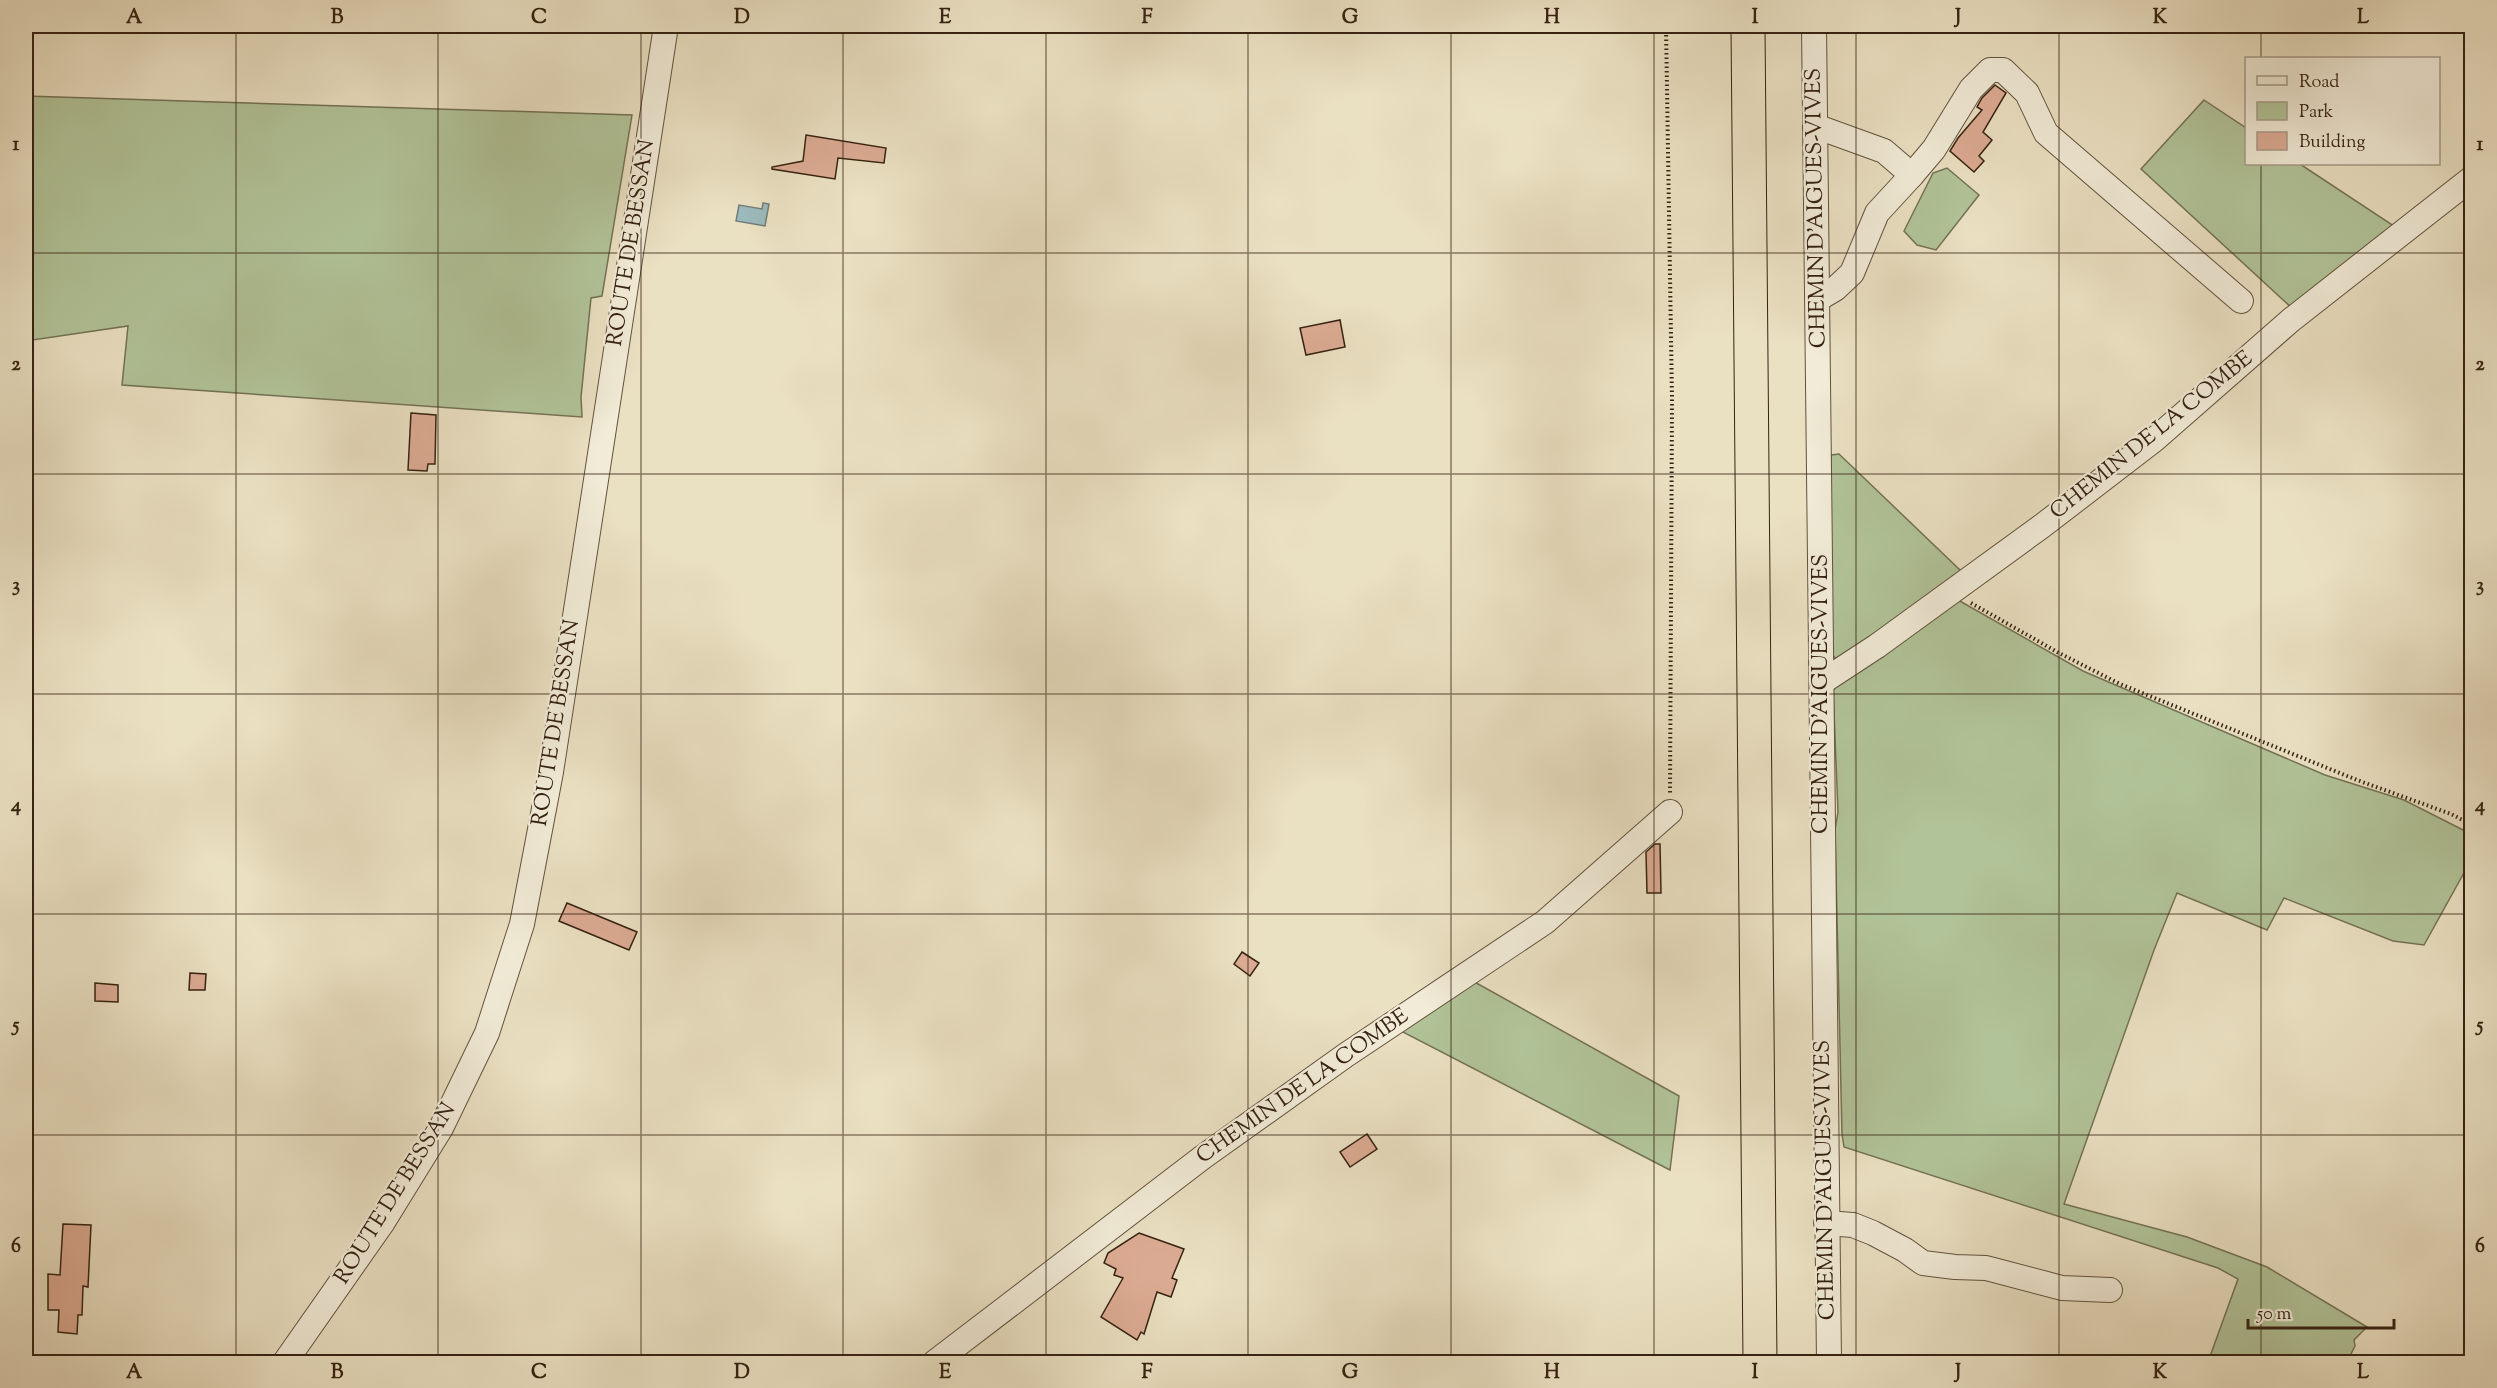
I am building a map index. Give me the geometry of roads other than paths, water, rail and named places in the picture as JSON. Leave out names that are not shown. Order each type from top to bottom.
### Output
[{"type":"highway","points":[[1748,26],[1760,1362]]},
{"type":"street","name":"ROUTE DE BESSAN","points":[[285,1362],[383,1222],[441,1128],[487,1034],[522,924],[551,772],[666,26]]},
{"type":"street","name":"CHEMIN D'AIGUES-VIVES","points":[[1814,26],[1829,1362]]},
{"type":"street","points":[[1818,299],[1852,273],[1877,213],[1934,149],[1971,89],[1990,70],[2003,70],[2027,93],[2046,133],[2241,301]]},
{"type":"street","points":[[1815,126],[1884,151],[1912,175]]},
{"type":"street","name":"CHEMIN DE LA COMBE","points":[[1822,682],[1877,646],[2154,440],[2291,320],[2472,178]]},
{"type":"street","name":"CHEMIN DE LA COMBE","points":[[935,1362],[1212,1150],[1346,1054],[1545,922],[1670,812]]},
{"type":"street","points":[[1826,1223],[1853,1225],[1873,1233],[1905,1250],[1923,1263],[1986,1268],[2061,1288],[2110,1290]]},
{"type":"water","points":[[763,203],[769,204],[765,226],[736,221],[739,205],[762,209]]}]
